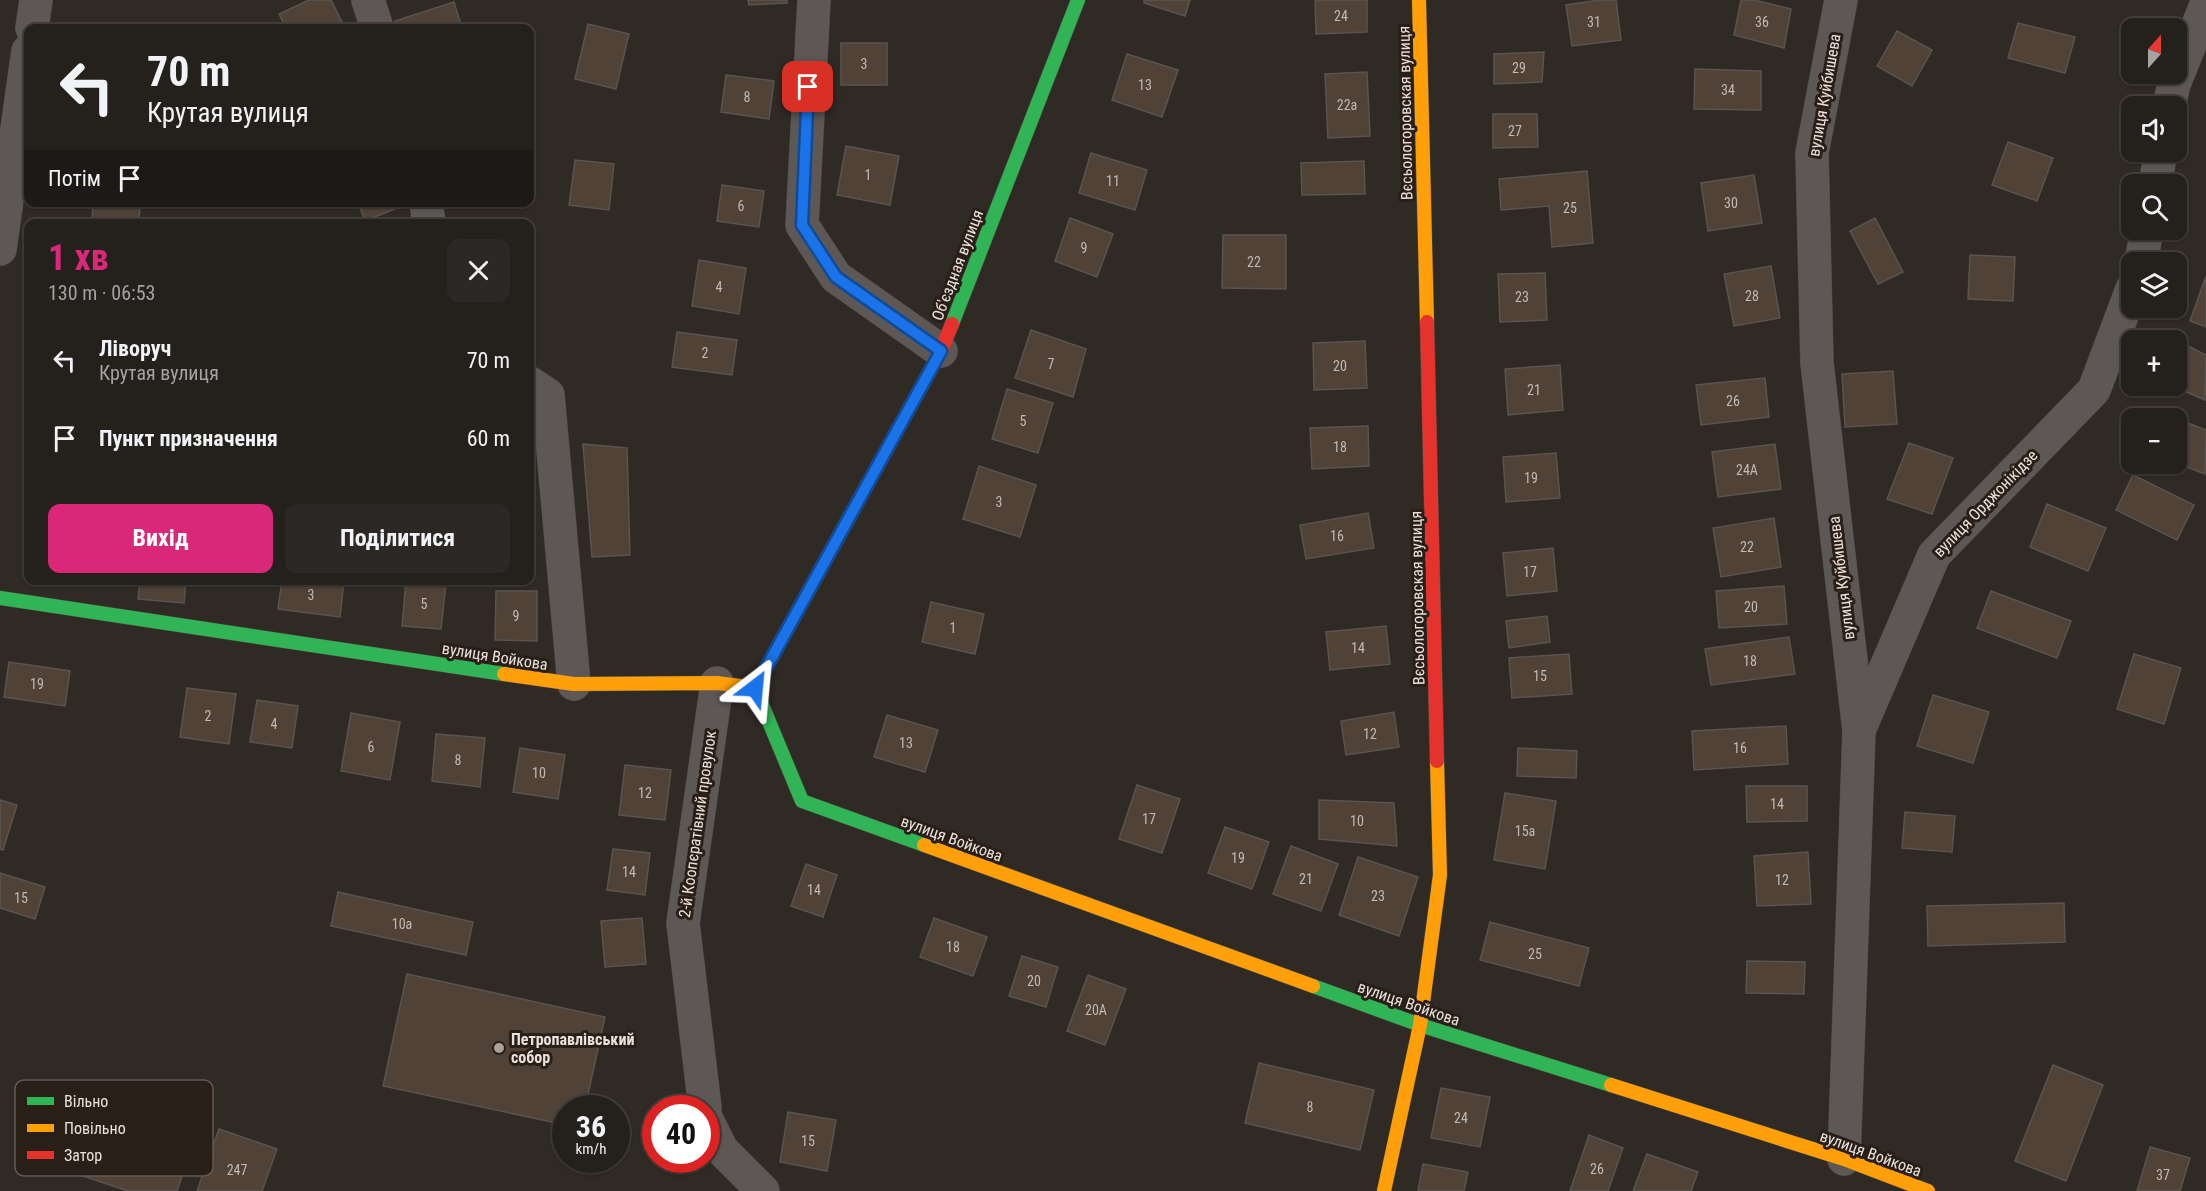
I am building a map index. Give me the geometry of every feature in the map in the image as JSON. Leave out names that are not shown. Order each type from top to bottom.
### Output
[{"type":"street","points":[[33,24],[36,0]]},
{"type":"street","points":[[368,0],[376,24]]},
{"type":"street","points":[[814,0],[802,225],[836,277],[941,351]]},
{"type":"street","name":"Об'єздная вулиця","points":[[755,688],[941,351],[1078,0]]},
{"type":"street","name":"Вєсьологоровская вулиця","points":[[1384,1191],[1420,1025],[1440,875],[1419,0]]},
{"type":"street","name":"вулиця Куйбишева","points":[[1841,0],[1812,153],[1817,363],[1859,731],[1844,1159]]},
{"type":"street","points":[[2171,96],[2206,5]]},
{"type":"street","points":[[0,249],[24,79]]},
{"type":"street","name":"вулиця Орджонікідзе","points":[[1859,731],[1934,555],[2094,390],[2121,318]]},
{"type":"street","points":[[534,386],[548,395],[574,684]]},
{"type":"street","name":"вулиця Войкова","points":[[0,598],[574,684],[717,683],[755,688],[802,801],[1420,1025],[1844,1159],[1921,1190]]},
{"type":"street","name":"2-й Коопєратівний провулок","points":[[703,1095],[683,923],[717,683]]},
{"type":"street","points":[[720,1146],[763,1191]]},
{"type":"building","points":[[309,0],[331,0],[342,22],[337,24],[284,24],[279,14]]},
{"type":"building","points":[[748,0],[787,0],[787,3],[749,5]]},
{"type":"building","points":[[1144,0],[1190,0],[1185,16],[1144,3]]},
{"type":"building","points":[[1315,0],[1367,0],[1367,32],[1316,34]]},
{"type":"building","points":[[1616,0],[1621,40],[1572,46],[1566,5]]},
{"type":"building","points":[[1741,0],[1754,0],[1791,9],[1784,48],[1734,35]]},
{"type":"building","points":[[454,2],[461,24],[396,24],[395,21]]},
{"type":"building","points":[[2018,23],[2075,37],[2065,73],[2008,58]]},
{"type":"building","points":[[588,24],[629,34],[616,89],[575,79]]},
{"type":"building","points":[[1897,31],[1932,50],[1912,86],[1877,66]]},
{"type":"building","points":[[841,43],[887,43],[887,85],[841,85]]},
{"type":"building","points":[[1544,52],[1542,82],[1494,84],[1494,54]]},
{"type":"building","points":[[1127,54],[1178,70],[1162,117],[1112,100]]},
{"type":"building","points":[[1695,69],[1761,71],[1761,110],[1694,109]]},
{"type":"building","points":[[1367,72],[1370,136],[1328,138],[1325,74]]},
{"type":"building","points":[[726,75],[774,81],[769,119],[721,112]]},
{"type":"building","points":[[1493,114],[1537,114],[1538,147],[1493,148]]},
{"type":"building","points":[[2008,142],[2053,158],[2037,201],[1992,185]]},
{"type":"building","points":[[846,146],[899,156],[890,205],[837,195]]},
{"type":"building","points":[[1091,153],[1147,170],[1135,210],[1079,193]]},
{"type":"building","points":[[575,160],[614,164],[609,210],[569,205]]},
{"type":"building","points":[[1364,161],[1365,194],[1302,195],[1301,163]]},
{"type":"building","points":[[1587,171],[1593,243],[1552,247],[1549,206],[1501,210],[1499,179]]},
{"type":"building","points":[[1754,175],[1762,223],[1708,231],[1701,183]]},
{"type":"building","points":[[722,185],[764,191],[759,227],[717,221]]},
{"type":"building","points":[[93,207],[140,207],[139,219],[92,219]]},
{"type":"building","points":[[360,207],[400,207],[370,219],[364,219]]},
{"type":"building","points":[[1070,218],[1113,234],[1097,277],[1055,261]]},
{"type":"building","points":[[1875,218],[1903,272],[1878,284],[1850,231]]},
{"type":"building","points":[[1223,235],[1286,235],[1286,289],[1222,288]]},
{"type":"building","points":[[1970,255],[2015,257],[2013,301],[1968,299]]},
{"type":"building","points":[[699,260],[746,268],[739,314],[692,306]]},
{"type":"building","points":[[1771,266],[1780,318],[1734,326],[1724,274]]},
{"type":"building","points":[[1545,273],[1547,320],[1500,322],[1498,274]]},
{"type":"building","points":[[2206,276],[2206,327],[2190,321]]},
{"type":"building","points":[[1031,330],[1086,349],[1073,397],[1015,378]]},
{"type":"building","points":[[677,332],[737,340],[732,375],[672,367]]},
{"type":"building","points":[[1365,341],[1367,388],[1314,390],[1313,343]]},
{"type":"building","points":[[2187,346],[2206,355],[2205,400],[2187,392]]},
{"type":"building","points":[[1560,365],[1563,410],[1508,415],[1505,369]]},
{"type":"building","points":[[1893,371],[1897,424],[1845,427],[1842,374]]},
{"type":"building","points":[[1765,378],[1769,417],[1701,425],[1696,385]]},
{"type":"building","points":[[1007,389],[1053,403],[1038,453],[992,439]]},
{"type":"building","points":[[2187,422],[2206,430],[2205,474],[2187,467]]},
{"type":"building","points":[[1368,426],[1369,466],[1312,469],[1310,428]]},
{"type":"building","points":[[1909,443],[1953,458],[1932,514],[1887,499]]},
{"type":"building","points":[[583,444],[627,448],[630,555],[592,557]]},
{"type":"building","points":[[1775,444],[1781,489],[1718,497],[1712,452]]},
{"type":"building","points":[[1556,453],[1560,498],[1506,502],[1503,457]]},
{"type":"building","points":[[979,466],[1036,485],[1020,537],[963,519]]},
{"type":"building","points":[[2133,475],[2194,505],[2177,540],[2116,510]]},
{"type":"building","points":[[2047,504],[2106,528],[2088,571],[2030,547]]},
{"type":"building","points":[[1368,513],[1374,548],[1306,559],[1300,525]]},
{"type":"building","points":[[1774,518],[1781,567],[1721,577],[1713,528]]},
{"type":"building","points":[[1553,548],[1557,591],[1507,596],[1503,553]]},
{"type":"building","points":[[139,585],[186,585],[184,603],[138,599]]},
{"type":"building","points":[[281,585],[343,585],[340,617],[278,609]]},
{"type":"building","points":[[406,585],[446,585],[441,629],[402,626]]},
{"type":"building","points":[[1784,586],[1787,624],[1719,628],[1716,591]]},
{"type":"building","points":[[496,591],[537,591],[537,641],[495,640]]},
{"type":"building","points":[[1991,591],[2071,621],[2057,658],[1977,628]]},
{"type":"building","points":[[931,602],[984,614],[975,654],[922,642]]},
{"type":"building","points":[[1547,616],[1550,642],[1509,648],[1506,621]]},
{"type":"building","points":[[1386,626],[1390,664],[1330,670],[1326,632]]},
{"type":"building","points":[[1789,637],[1795,674],[1711,685],[1705,649]]},
{"type":"building","points":[[1569,654],[1572,694],[1512,698],[1509,658]]},
{"type":"building","points":[[2134,654],[2181,668],[2164,724],[2117,709]]},
{"type":"building","points":[[9,662],[70,671],[65,706],[4,697]]},
{"type":"building","points":[[187,688],[236,694],[229,744],[180,737]]},
{"type":"building","points":[[1933,695],[1989,712],[1973,763],[1917,746]]},
{"type":"building","points":[[257,700],[298,706],[292,748],[250,742]]},
{"type":"building","points":[[1394,712],[1399,747],[1346,755],[1341,721]]},
{"type":"building","points":[[351,713],[400,722],[390,780],[341,771]]},
{"type":"building","points":[[887,715],[938,730],[925,772],[874,757]]},
{"type":"building","points":[[1786,726],[1788,764],[1694,770],[1692,731]]},
{"type":"building","points":[[436,734],[485,738],[480,787],[432,781]]},
{"type":"building","points":[[520,748],[565,755],[558,799],[513,792]]},
{"type":"building","points":[[1518,748],[1577,751],[1576,778],[1517,776]]},
{"type":"building","points":[[625,765],[671,770],[665,820],[619,815]]},
{"type":"building","points":[[1137,785],[1180,799],[1162,853],[1119,839]]},
{"type":"building","points":[[1746,786],[1807,786],[1807,821],[1747,822]]},
{"type":"building","points":[[1505,793],[1556,801],[1545,869],[1494,860]]},
{"type":"building","points":[[0,800],[17,805],[3,850],[0,849]]},
{"type":"building","points":[[1319,800],[1394,803],[1397,846],[1319,839]]},
{"type":"building","points":[[1905,812],[1955,816],[1952,852],[1902,848]]},
{"type":"building","points":[[1225,827],[1269,842],[1252,889],[1208,873]]},
{"type":"building","points":[[1291,846],[1338,864],[1321,911],[1273,894]]},
{"type":"building","points":[[613,849],[650,853],[645,895],[607,890]]},
{"type":"building","points":[[1808,852],[1811,904],[1757,906],[1754,856]]},
{"type":"building","points":[[1358,857],[1418,877],[1399,936],[1339,915]]},
{"type":"building","points":[[806,864],[837,875],[823,917],[791,906]]},
{"type":"building","points":[[0,873],[45,887],[35,919],[0,908]]},
{"type":"building","points":[[338,892],[473,922],[466,955],[331,926]]},
{"type":"building","points":[[2064,903],[2065,942],[1928,946],[1927,906]]},
{"type":"building","points":[[642,918],[646,964],[605,967],[601,921]]},
{"type":"building","points":[[934,918],[987,937],[973,976],[920,957]]},
{"type":"building","points":[[1490,922],[1589,948],[1579,986],[1480,960]]},
{"type":"building","points":[[1022,956],[1058,967],[1046,1007],[1009,996]]},
{"type":"building","points":[[1747,961],[1805,962],[1804,994],[1746,993]]},
{"type":"building","points":[[407,974],[605,1017],[588,1095],[552,1095],[552,1122],[383,1086]]},
{"type":"building","points":[[1088,975],[1126,989],[1105,1045],[1067,1031]]},
{"type":"building","points":[[1259,1063],[1374,1090],[1360,1150],[1245,1123]]},
{"type":"building","points":[[2053,1065],[2103,1085],[2066,1181],[2015,1161]]},
{"type":"building","points":[[1441,1088],[1490,1097],[1480,1147],[1431,1138]]},
{"type":"building","points":[[788,1112],[836,1120],[827,1171],[780,1162]]},
{"type":"building","points":[[219,1129],[277,1149],[262,1191],[197,1191],[202,1176],[213,1176],[213,1146]]},
{"type":"building","points":[[1589,1135],[1623,1148],[1608,1191],[1570,1191]]},
{"type":"building","points":[[2150,1147],[2190,1158],[2180,1191],[2137,1191]]},
{"type":"building","points":[[1647,1154],[1698,1172],[1691,1191],[1633,1191]]},
{"type":"building","points":[[1423,1164],[1468,1172],[1464,1191],[1418,1191]]},
{"type":"building","points":[[83,1176],[182,1176],[177,1191],[128,1191]]},
{"type":"traffic: fast","points":[[952,324],[1078,0]]},
{"type":"traffic: fast","points":[[0,598],[504,674]]},
{"type":"traffic: fast","points":[[755,688],[802,801],[924,845]]},
{"type":"traffic: fast","points":[[1313,986],[1420,1025],[1611,1085]]},
{"type":"traffic: slow","points":[[1419,0],[1427,322]]},
{"type":"traffic: slow","points":[[504,674],[574,684],[717,683],[755,688]]},
{"type":"traffic: slow","points":[[1384,1191],[1420,1025],[1440,875],[1437,761]]},
{"type":"traffic: slow","points":[[924,845],[1313,986]]},
{"type":"traffic: slow","points":[[1611,1085],[1844,1159],[1928,1191]]},
{"type":"traffic: jam","points":[[1427,322],[1437,761]]},
{"type":"traffic: jam","points":[[755,688],[941,351],[952,324]]},
{"type":"place","name":"Петропавлівський собор","points":[[499,1048]]},
{"type":"route","points":[[755,688],[941,351],[836,277],[802,225],[808,87]]}]
